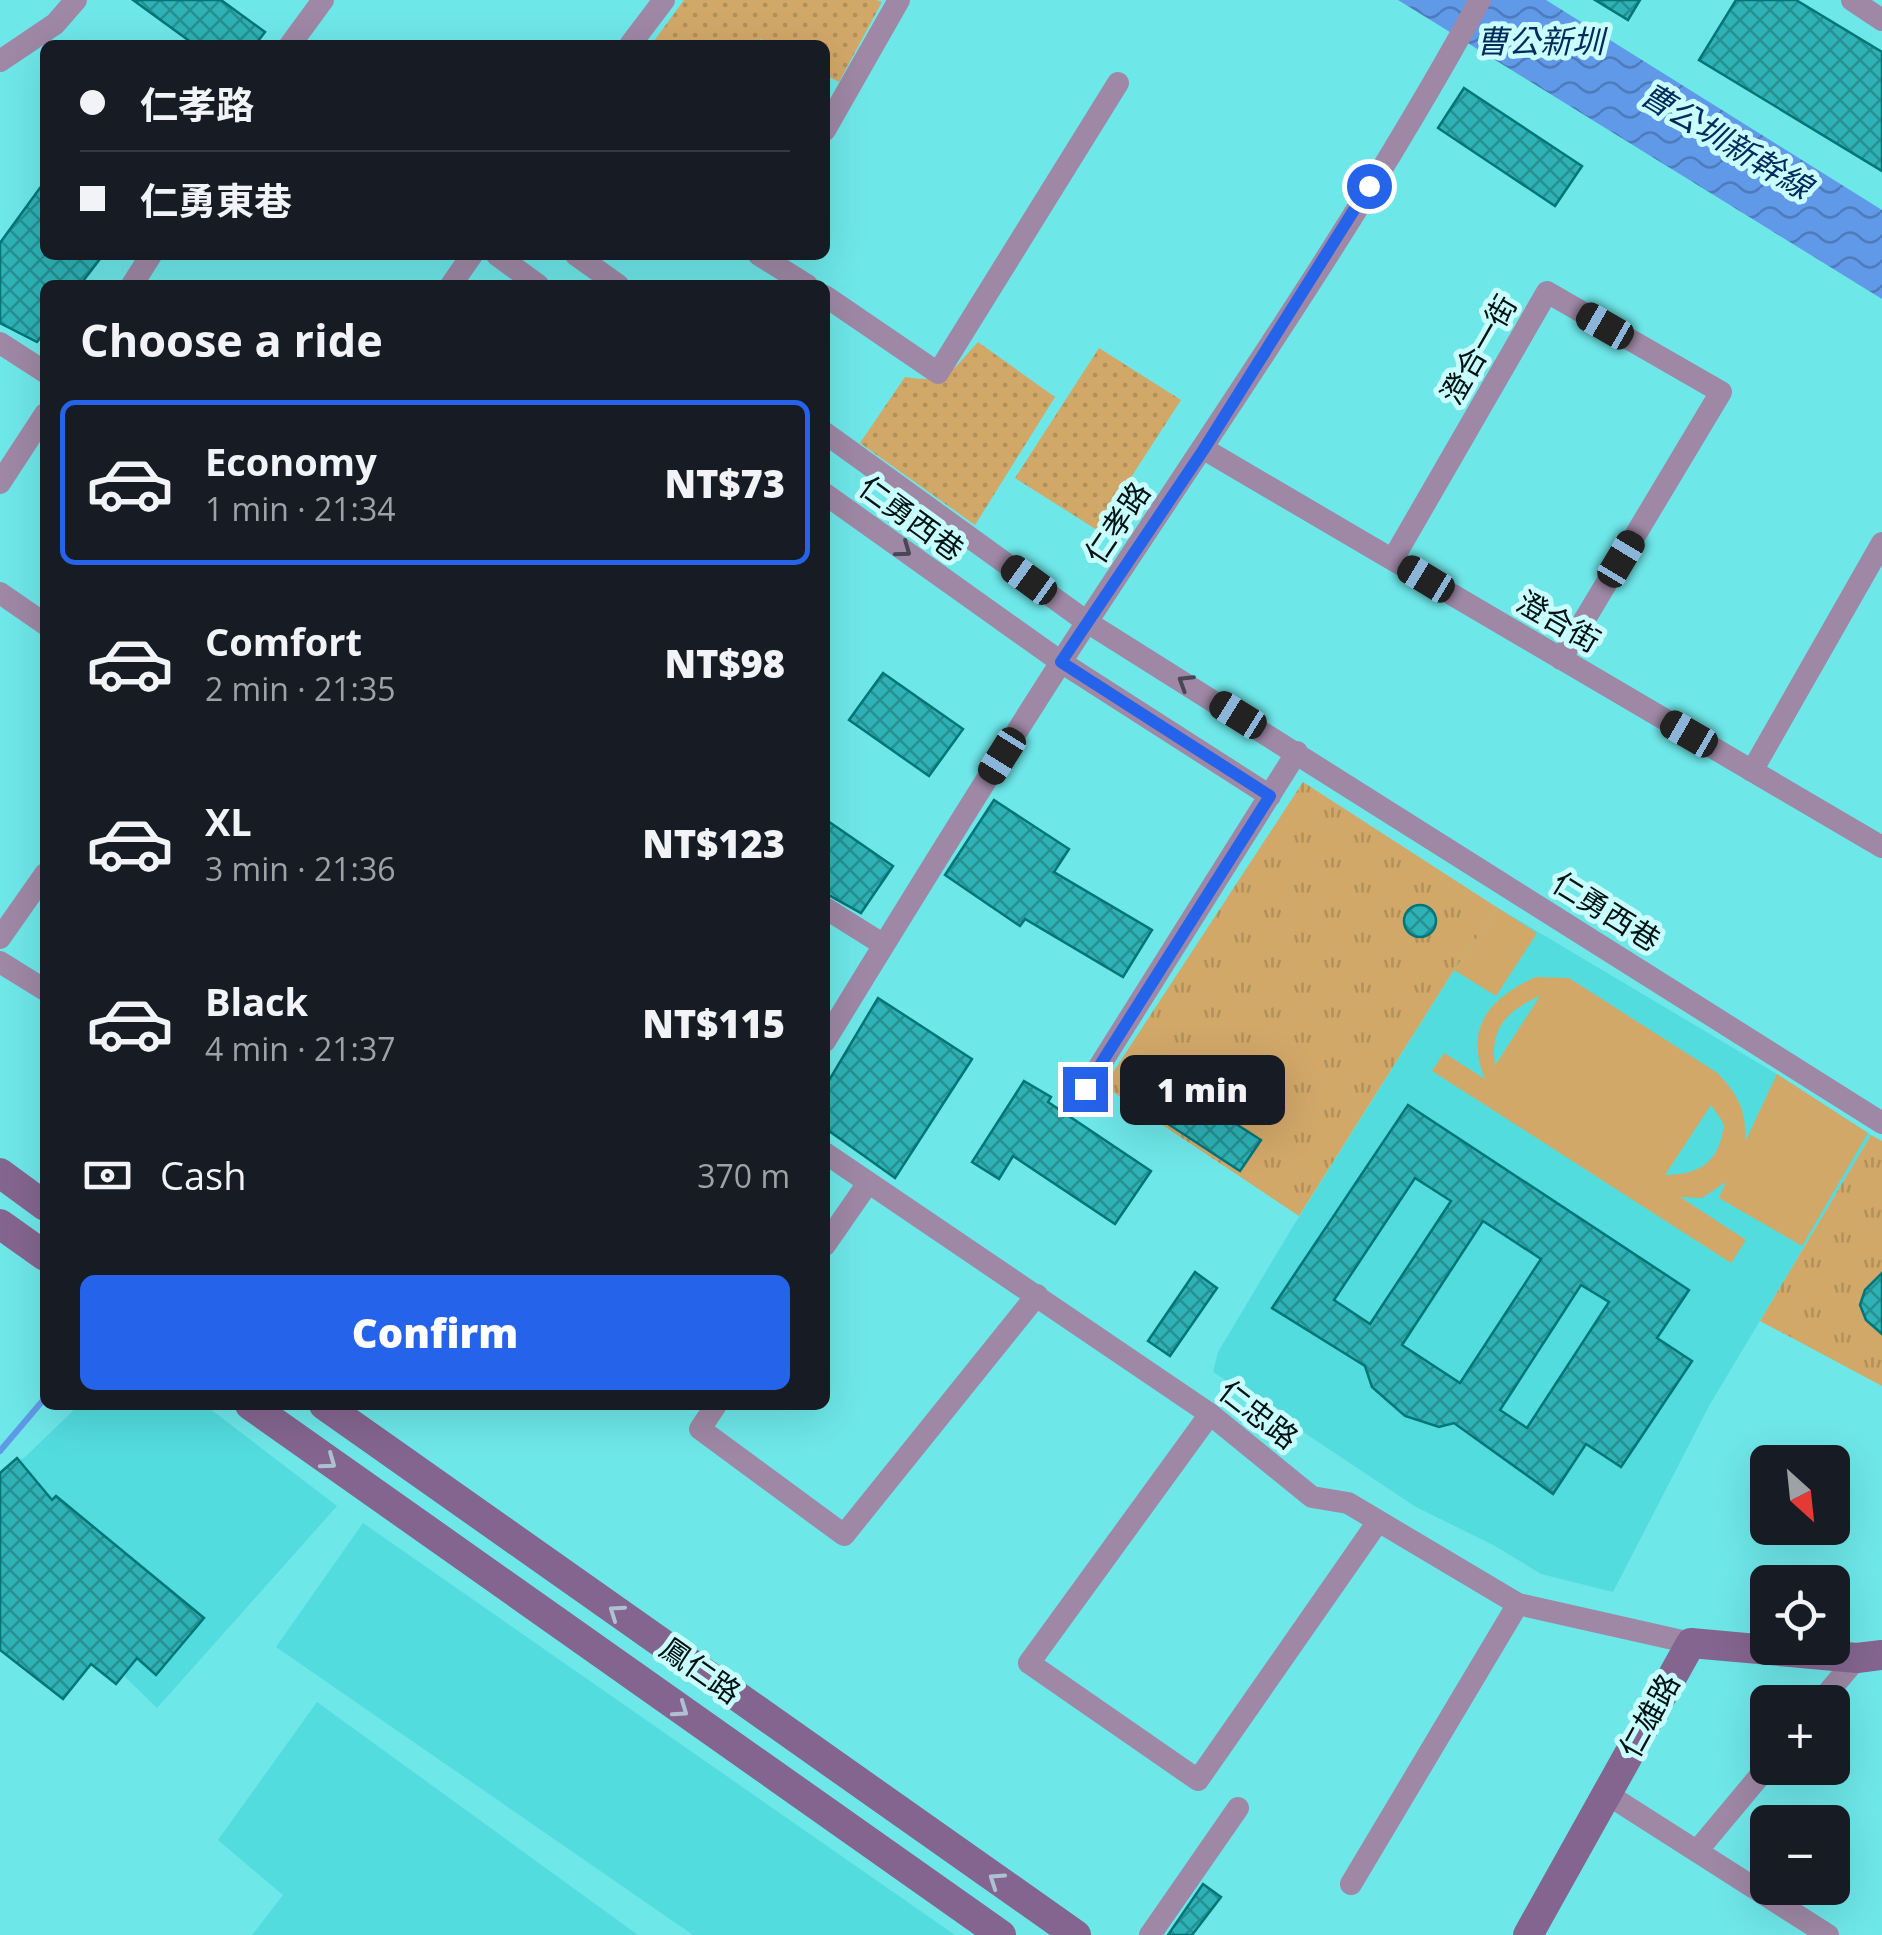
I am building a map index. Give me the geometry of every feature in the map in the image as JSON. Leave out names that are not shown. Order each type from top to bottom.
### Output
[{"type":"main road","points":[[0,1174],[40,1202]]},
{"type":"main road","points":[[0,1224],[40,1252]]},
{"type":"main road","name":"鳳仁路","points":[[257,1410],[1001,1935]]},
{"type":"main road","name":"鳳仁路","points":[[331,1410],[1076,1935]]},
{"type":"main road","name":"仁雄路","points":[[1528,1935],[1691,1643],[1870,1656]]},
{"type":"street","points":[[0,61],[55,24],[76,0]]},
{"type":"street","points":[[297,40],[323,0]]},
{"type":"street","points":[[634,40],[664,0]]},
{"type":"street","points":[[830,121],[899,0]]},
{"type":"street","name":"仁孝路","points":[[830,1033],[1061,662],[1204,449],[1480,0]]},
{"type":"street","points":[[1852,0],[1882,20]]},
{"type":"street","points":[[830,299],[938,373],[1118,83]]},
{"type":"street","points":[[505,260],[531,280]]},
{"type":"street","points":[[583,260],[611,280]]},
{"type":"street","points":[[767,260],[799,280]]},
{"type":"street","name":"澄合一街","points":[[1392,559],[1548,292],[1721,392],[1562,659]]},
{"type":"street","points":[[0,344],[40,369]]},
{"type":"street","points":[[0,482],[40,422]]},
{"type":"street","name":"仁勇西巷","points":[[830,437],[1088,622],[1882,1124]]},
{"type":"street","name":"澄合街","points":[[1204,449],[1882,847]]},
{"type":"street","name":"仁勇西巷","points":[[830,498],[1061,662],[1270,796]]},
{"type":"street","points":[[1752,771],[1882,543]]},
{"type":"street","points":[[0,593],[40,621]]},
{"type":"street","points":[[1085,1089],[1298,752]]},
{"type":"street","points":[[0,938],[40,881]]},
{"type":"street","points":[[830,911],[884,944]]},
{"type":"street","points":[[0,962],[40,987]]},
{"type":"street","name":"仁忠路","points":[[830,1156],[1210,1414],[1312,1496],[1348,1503],[1518,1604],[1691,1643]]},
{"type":"street","points":[[830,1238],[868,1183]]},
{"type":"street","points":[[713,1410],[700,1429],[844,1535],[1037,1295]]},
{"type":"street","points":[[1210,1414],[1029,1662],[1198,1780],[1378,1522]]},
{"type":"street","points":[[1351,1884],[1518,1604]]},
{"type":"street","name":"仁雄路","points":[[1838,1685],[1870,1656]]},
{"type":"street","points":[[1697,1851],[1752,1785]]},
{"type":"street","points":[[1607,1794],[1697,1851],[1797,1927],[1828,1935]]},
{"type":"street","points":[[1150,1935],[1238,1808]]},
{"type":"shaded area","points":[[1498,908],[1777,1074],[1871,1135],[1709,1406],[1613,1592],[1541,1574],[1416,1507],[1213,1372],[1218,1352],[1292,1228],[1454,970]]},
{"type":"shaded area","points":[[74,1410],[212,1410],[337,1506],[157,1708],[7,1562],[0,1565],[0,1473],[25,1457]]},
{"type":"shaded area","points":[[363,1523],[955,1935],[693,1935],[276,1647]]},
{"type":"shaded area","points":[[317,1702],[638,1935],[252,1935],[283,1895],[218,1840]]},
{"type":"green space","points":[[684,0],[882,2],[839,82],[830,78],[830,40],[655,40]]},
{"type":"green space","points":[[978,342],[1055,397],[975,525],[860,443],[905,377],[940,377]]},
{"type":"green space","points":[[1099,348],[1181,400],[1097,530],[1015,478]]},
{"type":"green space","points":[[1303,782],[1498,908],[1454,970],[1299,1216],[1104,1086]]},
{"type":"green space","points":[[1498,908],[1537,933],[1496,996],[1454,970]]},
{"type":"green space","points":[[1536,977],[1569,978],[1716,1072],[1740,1104],[1745,1142],[1777,1074],[1868,1133],[1802,1246],[1719,1198],[1726,1182],[1702,1198],[1680,1197],[1746,1240],[1731,1263],[1432,1071],[1444,1053],[1485,1079],[1479,1061],[1480,1030],[1494,1005]],"holes":[[[1540,996],[1496,1064],[1495,1065],[1495,1041],[1503,1022],[1519,1007]],[[1711,1105],[1724,1124],[1713,1156],[1698,1169],[1665,1175]]]},
{"type":"green space","points":[[1871,1135],[1882,1141],[1882,1386],[1760,1321]]},
{"type":"water","name":"曹公新圳","points":[[1398,0],[1546,0],[1882,210],[1882,299]]},
{"type":"building","points":[[133,0],[221,0],[265,32],[259,40],[188,40]]},
{"type":"building","points":[[1595,0],[1640,0],[1628,20]]},
{"type":"building","points":[[1736,0],[1796,0],[1882,52],[1882,171],[1699,60]]},
{"type":"building","points":[[1464,88],[1582,166],[1555,206],[1438,128]]},
{"type":"building","points":[[40,188],[40,260],[99,260],[84,280],[40,280],[37,342],[0,323],[0,243]]},
{"type":"building","points":[[883,673],[963,729],[929,776],[849,720]]},
{"type":"building","points":[[994,800],[1069,849],[1054,872],[1152,930],[1123,977],[1025,919],[1020,926],[945,875]]},
{"type":"building","points":[[830,822],[893,866],[861,913],[830,896]]},
{"type":"building","points":[[1420,905],[1432,909],[1436,921],[1432,933],[1420,937],[1408,933],[1404,921],[1408,909]]},
{"type":"building","points":[[878,998],[972,1059],[895,1178],[830,1132],[830,1079]]},
{"type":"building","points":[[1024,1081],[1051,1097],[1048,1102],[1151,1171],[1115,1224],[1013,1156],[999,1179],[972,1162]]},
{"type":"building","points":[[1185,1091],[1261,1140],[1240,1171],[1165,1122]]},
{"type":"building","points":[[1408,1105],[1689,1290],[1657,1338],[1692,1361],[1621,1467],[1586,1444],[1553,1494],[1454,1423],[1439,1427],[1405,1416],[1372,1387],[1365,1366],[1272,1308]],"holes":[[[1415,1178],[1451,1201],[1370,1324],[1334,1300]],[[1483,1221],[1541,1259],[1460,1383],[1402,1345]],[[1581,1285],[1609,1302],[1527,1428],[1500,1410]]]},
{"type":"building","points":[[1195,1272],[1217,1288],[1170,1356],[1148,1341]]},
{"type":"building","points":[[1882,1273],[1882,1334],[1866,1320],[1860,1305],[1865,1290]]},
{"type":"building","points":[[17,1458],[52,1500],[56,1496],[204,1618],[156,1675],[137,1658],[116,1684],[91,1664],[63,1699],[0,1650],[0,1473]]},
{"type":"building","points":[[1203,1884],[1221,1897],[1192,1935],[1168,1935]]},
{"type":"waterway","points":[[0,1451],[40,1404]]},
{"type":"route","points":[[1085,1089],[1270,796],[1061,662],[1204,449],[1369,186]]},
{"type":"water label","name":"曹公圳新幹線","points":[[1726,141]]}]
